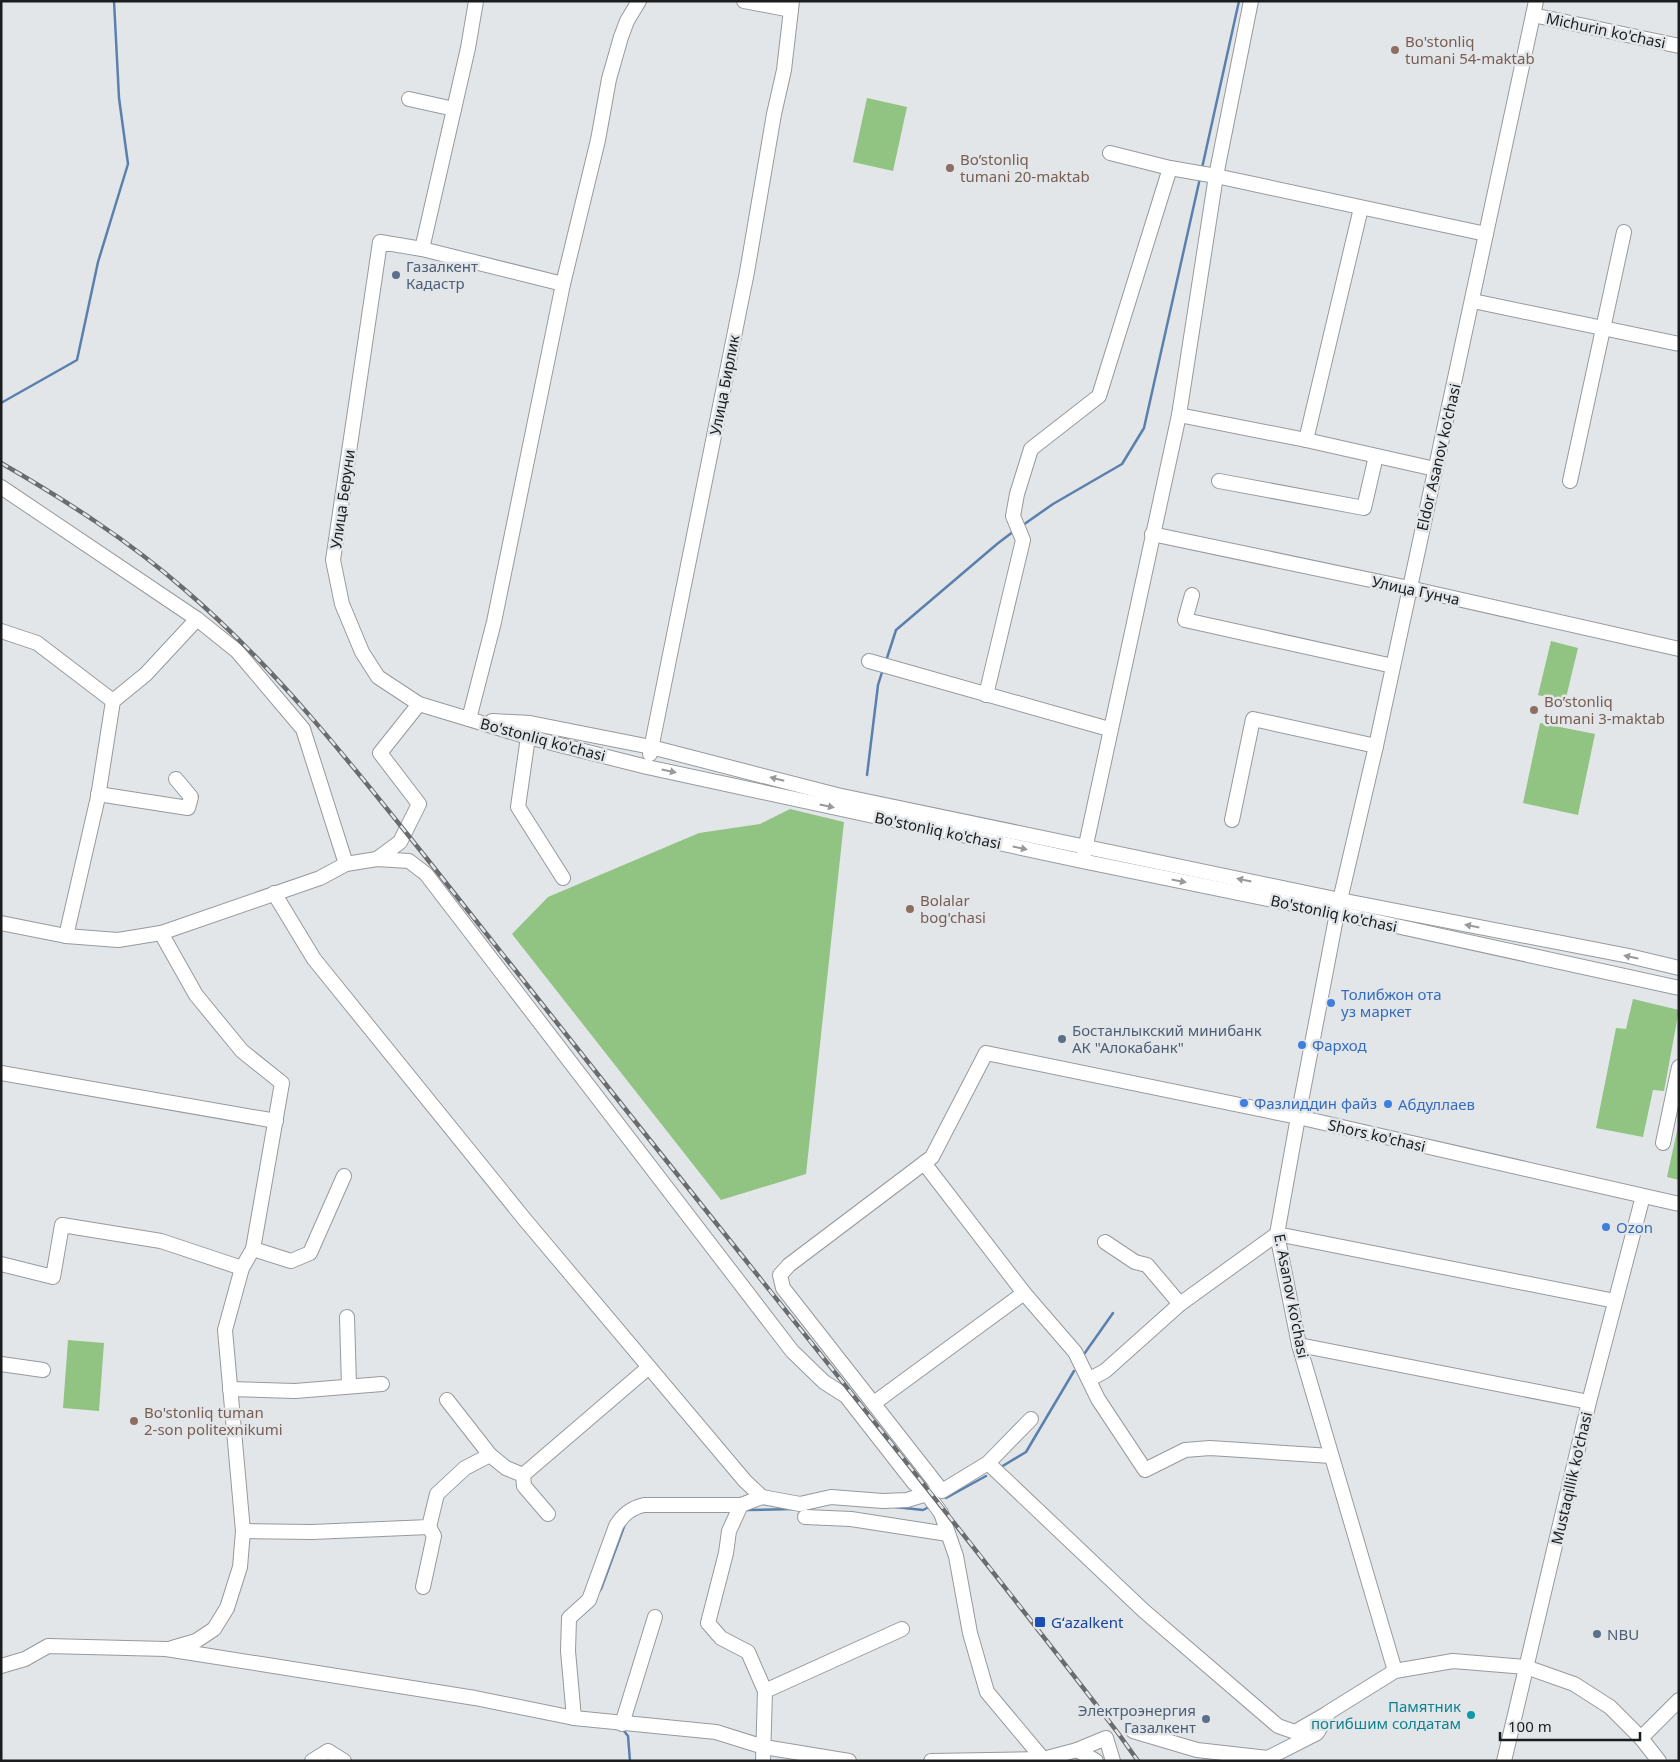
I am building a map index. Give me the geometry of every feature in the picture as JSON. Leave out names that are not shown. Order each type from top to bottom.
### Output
[{"type":"street","points":[[476,1],[468,48],[422,250],[563,284]]},
{"type":"street","points":[[469,719],[494,622],[563,284],[598,140],[609,79],[627,21],[639,1]]},
{"type":"street","points":[[744,1],[791,6]]},
{"type":"street","points":[[1082,861],[1179,415],[1213,176],[1251,1]]},
{"type":"street","name":"Улица Бирлик","points":[[647,767],[747,272],[774,114],[784,70],[791,6]]},
{"type":"street","name":"Michurin ko'chasi","points":[[1535,8],[1679,46]]},
{"type":"street","name":"Eldor Asanov ko'chasi","points":[[1339,906],[1376,746],[1535,8]]},
{"type":"street","points":[[409,99],[454,109]]},
{"type":"street","points":[[1110,153],[1188,172],[1486,234]]},
{"type":"street","points":[[986,695],[1023,540],[1013,516],[1017,494],[1031,449],[1100,396],[1170,168]]},
{"type":"street","points":[[1306,440],[1361,208]]},
{"type":"street","points":[[1570,481],[1624,232]]},
{"type":"street","name":"Улица Беруни","points":[[422,250],[380,242],[333,560],[342,604],[362,652],[378,677],[419,704],[469,719]]},
{"type":"street","points":[[1473,301],[1679,344]]},
{"type":"street","points":[[1179,415],[1306,440],[1435,469]]},
{"type":"street","points":[[1219,481],[1364,508],[1376,456]]},
{"type":"street","points":[[1,488],[197,619],[237,651],[303,729],[346,864]]},
{"type":"street","name":"Улица Гунча","points":[[1152,534],[1409,588],[1679,649]]},
{"type":"street","points":[[1192,595],[1185,620],[1393,666]]},
{"type":"street","points":[[66,936],[98,794],[113,701],[146,674],[197,619]]},
{"type":"street","points":[[2,634],[37,643],[113,701]]},
{"type":"street","points":[[871,662],[1110,729]]},
{"type":"street","points":[[377,860],[400,842],[419,804],[380,753],[419,704]]},
{"type":"street","name":"Bo'stonliq ko'chasi","points":[[469,719],[530,723],[651,747],[837,794],[1085,847],[1679,988]]},
{"type":"street","name":"Bo'stonliq ko'chasi","points":[[469,719],[528,737],[647,767],[1082,861],[1629,956],[1679,968]]},
{"type":"street","points":[[1232,820],[1253,719],[1376,746]]},
{"type":"street","points":[[528,737],[518,807],[563,878]]},
{"type":"street","points":[[98,794],[188,808],[190,797],[176,779]]},
{"type":"street","points":[[1,923],[66,936],[118,940],[161,933],[320,878],[346,864],[377,860],[409,861],[426,874],[792,1351],[824,1382],[846,1396],[914,1484],[927,1494],[941,1513],[956,1556],[970,1633],[987,1692],[1043,1759]]},
{"type":"street","points":[[274,893],[314,958],[526,1221],[745,1481],[762,1497]]},
{"type":"street","name":"E. Asanov ko'chasi","points":[[1339,906],[1298,1117],[1278,1234],[1299,1345],[1395,1671]]},
{"type":"street","points":[[161,933],[196,995],[242,1051],[282,1083],[253,1249],[242,1268],[225,1330],[243,1531],[238,1577],[232,1597],[214,1629],[206,1636],[166,1649]]},
{"type":"street","name":"Shors ko'chasi","points":[[924,1163],[932,1156],[986,1052],[1298,1117],[1679,1204]]},
{"type":"street","points":[[1663,1143],[1679,1067]]},
{"type":"street","points":[[1,1073],[276,1121]]},
{"type":"street","points":[[1031,1420],[988,1464],[942,1491],[784,1288],[780,1275],[789,1265],[924,1163],[1024,1293],[1075,1352],[1098,1399],[1145,1470],[1185,1450],[1210,1448],[1331,1456]]},
{"type":"street","points":[[253,1249],[291,1260],[310,1253],[344,1176]]},
{"type":"street","name":"Mustaqillik ko'chasi","points":[[1504,1761],[1589,1402],[1643,1196]]},
{"type":"street","points":[[1,1264],[53,1277],[62,1225],[160,1241],[242,1268]]},
{"type":"street","points":[[1090,1380],[1105,1371],[1180,1304],[1278,1234],[1615,1301]]},
{"type":"street","points":[[1105,1242],[1135,1262],[1147,1265],[1180,1304]]},
{"type":"street","points":[[874,1403],[1024,1293]]},
{"type":"street","points":[[347,1316],[349,1386]]},
{"type":"street","points":[[1299,1345],[1589,1402]]},
{"type":"street","points":[[1,1364],[43,1370]]},
{"type":"street","points":[[523,1475],[649,1367]]},
{"type":"street","points":[[230,1389],[295,1391],[382,1384]]},
{"type":"street","points":[[447,1400],[490,1455],[506,1468],[523,1475]]},
{"type":"street","points":[[423,1587],[434,1536],[429,1527],[437,1494],[465,1468],[490,1455]]},
{"type":"street","points":[[988,1464],[1144,1611],[1278,1726],[1295,1732],[1395,1671],[1453,1661],[1526,1667],[1574,1684],[1610,1707],[1641,1738],[1659,1761]]},
{"type":"street","points":[[523,1475],[524,1486],[548,1514]]},
{"type":"street","points":[[574,1718],[568,1651],[569,1618],[589,1600],[616,1526],[621,1518],[636,1507],[644,1505],[741,1505],[762,1497],[800,1504],[831,1497],[883,1501],[907,1500],[927,1494]]},
{"type":"street","points":[[741,1505],[729,1531],[726,1553],[708,1623],[721,1638],[748,1652],[765,1691],[763,1761]]},
{"type":"street","points":[[805,1517],[851,1519],[948,1534]]},
{"type":"street","points":[[243,1531],[312,1532],[429,1527]]},
{"type":"street","points":[[622,1724],[655,1617]]},
{"type":"street","points":[[765,1691],[902,1630]]},
{"type":"street","points":[[1,1666],[25,1659],[48,1646],[166,1649],[475,1698],[574,1718],[716,1732],[764,1746],[849,1761]]},
{"type":"street","points":[[1641,1738],[1679,1700]]},
{"type":"street","points":[[1133,1732],[1196,1750],[1268,1758],[1317,1732],[1329,1712]]},
{"type":"street","points":[[930,1761],[1043,1759],[1077,1750],[1106,1738],[1113,1761]]},
{"type":"street","points":[[1077,1750],[1096,1761]]},
{"type":"street","points":[[312,1761],[328,1751],[344,1761]]},
{"type":"green space","points":[[867,98],[907,107],[893,171],[853,162]]},
{"type":"green space","points":[[1551,641],[1578,648],[1565,702],[1538,695]]},
{"type":"green space","points":[[1540,723],[1595,734],[1578,815],[1523,803]]},
{"type":"green space","points":[[790,809],[844,822],[806,1174],[721,1200],[512,934],[548,897],[699,833],[760,824]]},
{"type":"green space","points":[[1633,999],[1679,1010],[1664,1091],[1653,1090],[1643,1137],[1596,1128],[1616,1028],[1626,1029]]},
{"type":"green space","points":[[1679,1122],[1679,1180],[1667,1177]]},
{"type":"green space","points":[[68,1340],[104,1343],[99,1411],[63,1408]]},
{"type":"waterway","points":[[1,403],[77,360],[98,262],[128,164],[119,98],[114,1]]},
{"type":"waterway","points":[[1202,168],[1239,1]]},
{"type":"waterway","points":[[1023,525],[1053,504],[1122,464],[1144,428],[1200,178]]},
{"type":"waterway","points":[[886,661],[896,630],[1014,531]]},
{"type":"waterway","points":[[867,775],[878,685],[883,669]]},
{"type":"waterway","points":[[1082,1357],[1113,1313]]},
{"type":"waterway","points":[[1001,1467],[1026,1452],[1074,1371]]},
{"type":"waterway","points":[[946,1498],[986,1476]]},
{"type":"waterway","points":[[895,1507],[923,1510],[931,1506]]},
{"type":"waterway","points":[[747,1510],[793,1509]]},
{"type":"waterway","points":[[598,1593],[625,1524]]},
{"type":"waterway","points":[[624,1731],[628,1736],[630,1761]]},
{"type":"railway","points":[[1,463],[49,491],[96,522],[163,571],[249,650],[310,716],[396,820],[931,1493],[1138,1761]]},
{"type":"place","name":"Bo'stonliq tumani 54-maktab","points":[[1395,50]]},
{"type":"place","name":"Bo’stonliq tumani 20-maktab","points":[[950,168]]},
{"type":"place","name":"Газалкент Кадастр","points":[[396,275]]},
{"type":"place","name":"Bo’stonliq tumani 3-maktab","points":[[1534,710]]},
{"type":"place","name":"Bolalar bog'chasi","points":[[910,909]]},
{"type":"place","name":"Толибжон ота уз маркет","points":[[1331,1003]]},
{"type":"place","name":"Бостанлыкский минибанк АК \"Алокабанк\"","points":[[1062,1039]]},
{"type":"place","name":"Фарход","points":[[1302,1045]]},
{"type":"place","name":"Фазлиддин файз","points":[[1244,1103]]},
{"type":"place","name":"Абдуллаев","points":[[1388,1104]]},
{"type":"place","name":"Ozon","points":[[1606,1227]]},
{"type":"place","name":"Bo'stonliq tuman 2-son politexnikumi","points":[[134,1421]]},
{"type":"place","name":"Gʻazalkent","points":[[1040,1622]]},
{"type":"place","name":"NBU","points":[[1597,1634]]},
{"type":"place","name":"Памятник погибшим солдатам","points":[[1471,1715]]},
{"type":"place","name":"Электроэнергия Газалкент","points":[[1206,1719]]}]
